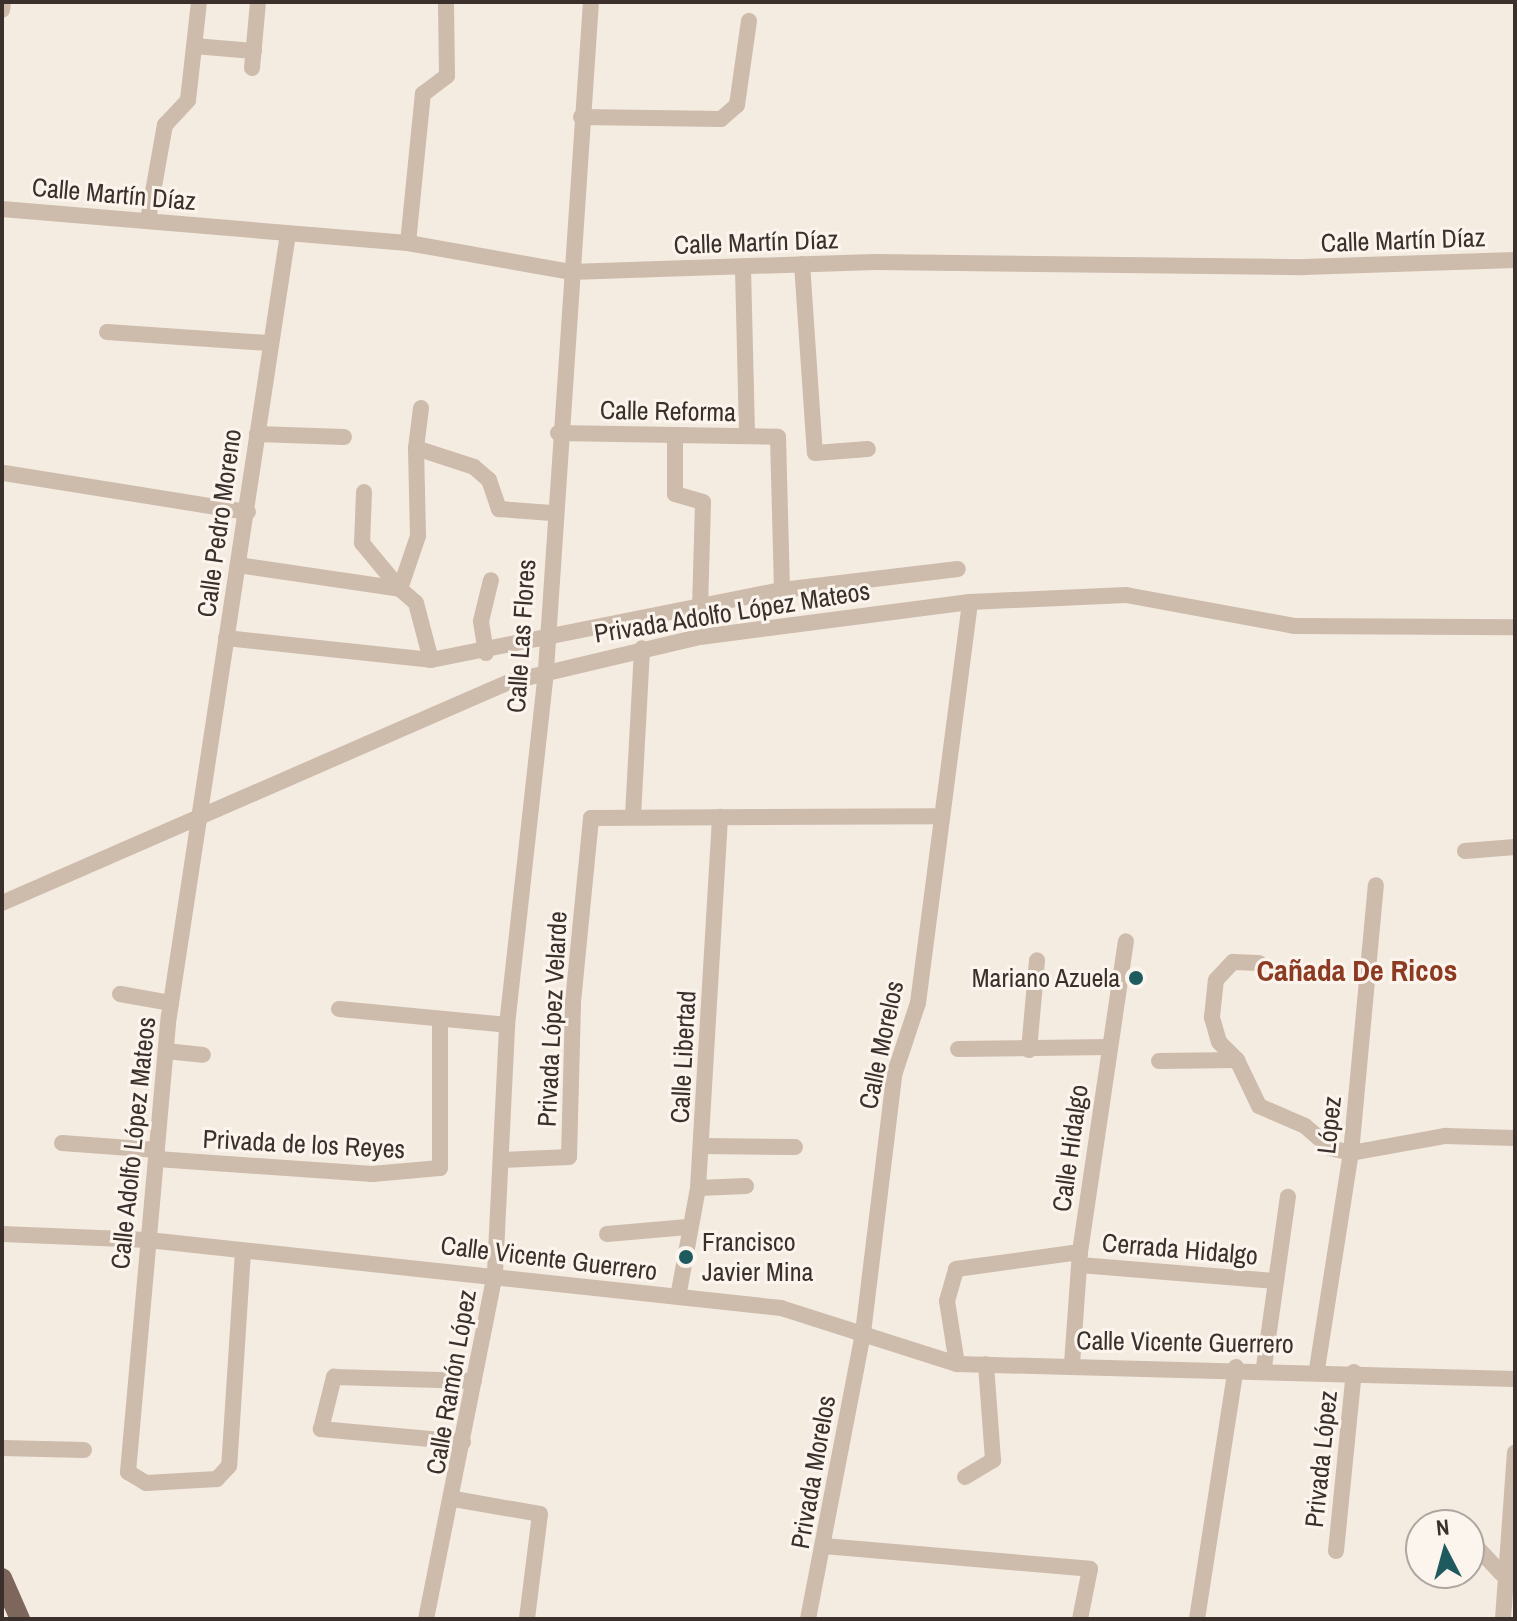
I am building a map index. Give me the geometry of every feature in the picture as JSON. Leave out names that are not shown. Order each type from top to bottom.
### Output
[{"type":"main road","points":[[2,1578],[20,1619]]},
{"type":"street","points":[[2,10],[3,2]]},
{"type":"street","points":[[148,220],[165,125],[188,100],[199,2]]},
{"type":"street","points":[[194,46],[253,60],[258,2]]},
{"type":"street","points":[[408,243],[423,94],[447,76],[446,2]]},
{"type":"street","name":"Calle Las Flores","points":[[495,1273],[507,1025],[546,666],[552,513],[591,2]]},
{"type":"street","points":[[581,117],[721,119],[737,105],[749,21]]},
{"type":"street","name":"Calle Martín Díaz","points":[[2,209],[408,243],[570,272],[743,269],[802,264],[1304,267],[1515,260]]},
{"type":"street","name":"Calle Pedro Moreno","points":[[200,820],[248,512],[268,343],[288,234]]},
{"type":"street","points":[[802,264],[815,453],[868,449]]},
{"type":"street","points":[[743,269],[747,436]]},
{"type":"street","points":[[107,332],[268,343]]},
{"type":"street","points":[[400,589],[418,536],[416,448],[421,408]]},
{"type":"street","name":"Calle Reforma","points":[[558,433],[778,437],[782,590]]},
{"type":"street","points":[[257,434],[344,437]]},
{"type":"street","points":[[675,435],[675,494],[703,502],[700,611]]},
{"type":"street","points":[[416,448],[474,467],[489,480],[499,509],[552,513]]},
{"type":"street","points":[[4,473],[248,512]]},
{"type":"street","points":[[364,492],[362,543],[400,589],[416,603],[431,660]]},
{"type":"street","points":[[238,565],[400,589]]},
{"type":"street","points":[[226,638],[431,660],[486,653],[548,638],[700,611],[782,590],[958,569]]},
{"type":"street","points":[[486,653],[481,621],[491,580]]},
{"type":"street","name":"Privada Adolfo López Mateos","points":[[2,903],[200,820],[546,666],[642,648],[970,602],[1126,595],[1295,626],[1515,627]]},
{"type":"street","name":"Calle Morelos","points":[[863,1333],[894,1075],[918,1003],[970,602]]},
{"type":"street","points":[[642,648],[633,816],[940,816]]},
{"type":"street","name":"Privada López Velarde","points":[[502,1160],[569,1157],[573,1002],[591,818],[633,816]]},
{"type":"street","name":"Calle Libertad","points":[[678,1297],[688,1227],[698,1188],[702,1146],[720,817]]},
{"type":"street","name":"Calle Adolfo López Mateos","points":[[200,820],[171,1003],[128,1472],[146,1483],[175,1484],[217,1479],[229,1466],[243,1252]]},
{"type":"street","points":[[1465,851],[1515,847]]},
{"type":"street","name":"López","points":[[1317,1369],[1351,1153],[1376,885]]},
{"type":"street","name":"Calle Hidalgo","points":[[1072,1364],[1080,1258],[1126,941]]},
{"type":"street","points":[[1029,1050],[1037,960]]},
{"type":"street","points":[[1259,963],[1233,962],[1216,980],[1212,1017],[1219,1042],[1237,1060],[1259,1106],[1305,1126],[1330,1148],[1351,1153],[1445,1136],[1515,1138]]},
{"type":"street","points":[[120,994],[171,1003]]},
{"type":"street","points":[[339,1009],[507,1025]]},
{"type":"street","name":"Privada de los Reyes","points":[[157,1154],[372,1174],[440,1168],[440,1019]]},
{"type":"street","points":[[958,1049],[1109,1047]]},
{"type":"street","points":[[166,1051],[203,1055]]},
{"type":"street","points":[[1159,1061],[1237,1060]]},
{"type":"street","points":[[62,1143],[157,1154]]},
{"type":"street","points":[[702,1146],[795,1147]]},
{"type":"street","points":[[698,1188],[746,1186]]},
{"type":"street","points":[[1264,1367],[1288,1197]]},
{"type":"street","points":[[607,1234],[688,1227]]},
{"type":"street","name":"Calle Vicente Guerrero","points":[[2,1234],[148,1240],[243,1252],[495,1273],[781,1308],[957,1364],[1264,1367],[1515,1379]]},
{"type":"street","name":"Cerrada Hidalgo","points":[[957,1364],[947,1301],[956,1269],[1080,1258],[1275,1281]]},
{"type":"street","name":"Calle Ramón López","points":[[426,1619],[454,1499],[495,1273]]},
{"type":"street","name":"Privada Morelos","points":[[808,1619],[863,1333]]},
{"type":"street","points":[[965,1477],[993,1460],[986,1364]]},
{"type":"street","points":[[1197,1619],[1236,1367]]},
{"type":"street","name":"Privada López","points":[[1336,1551],[1354,1372]]},
{"type":"street","points":[[463,1442],[321,1429],[334,1377],[474,1381]]},
{"type":"street","points":[[2,1448],[84,1450]]},
{"type":"street","points":[[1503,1619],[1515,1452]]},
{"type":"street","points":[[454,1499],[540,1514],[527,1619]]},
{"type":"street","points":[[824,1546],[1090,1569],[1080,1619]]},
{"type":"street","points":[[1485,1553],[1508,1572]]},
{"type":"place","name":"Mariano Azuela","points":[[1136,978]]},
{"type":"place","name":"Francisco Javier Mina","points":[[686,1257]]},
{"type":"district","name":"Cañada De Ricos","points":[[1357,970]]}]
